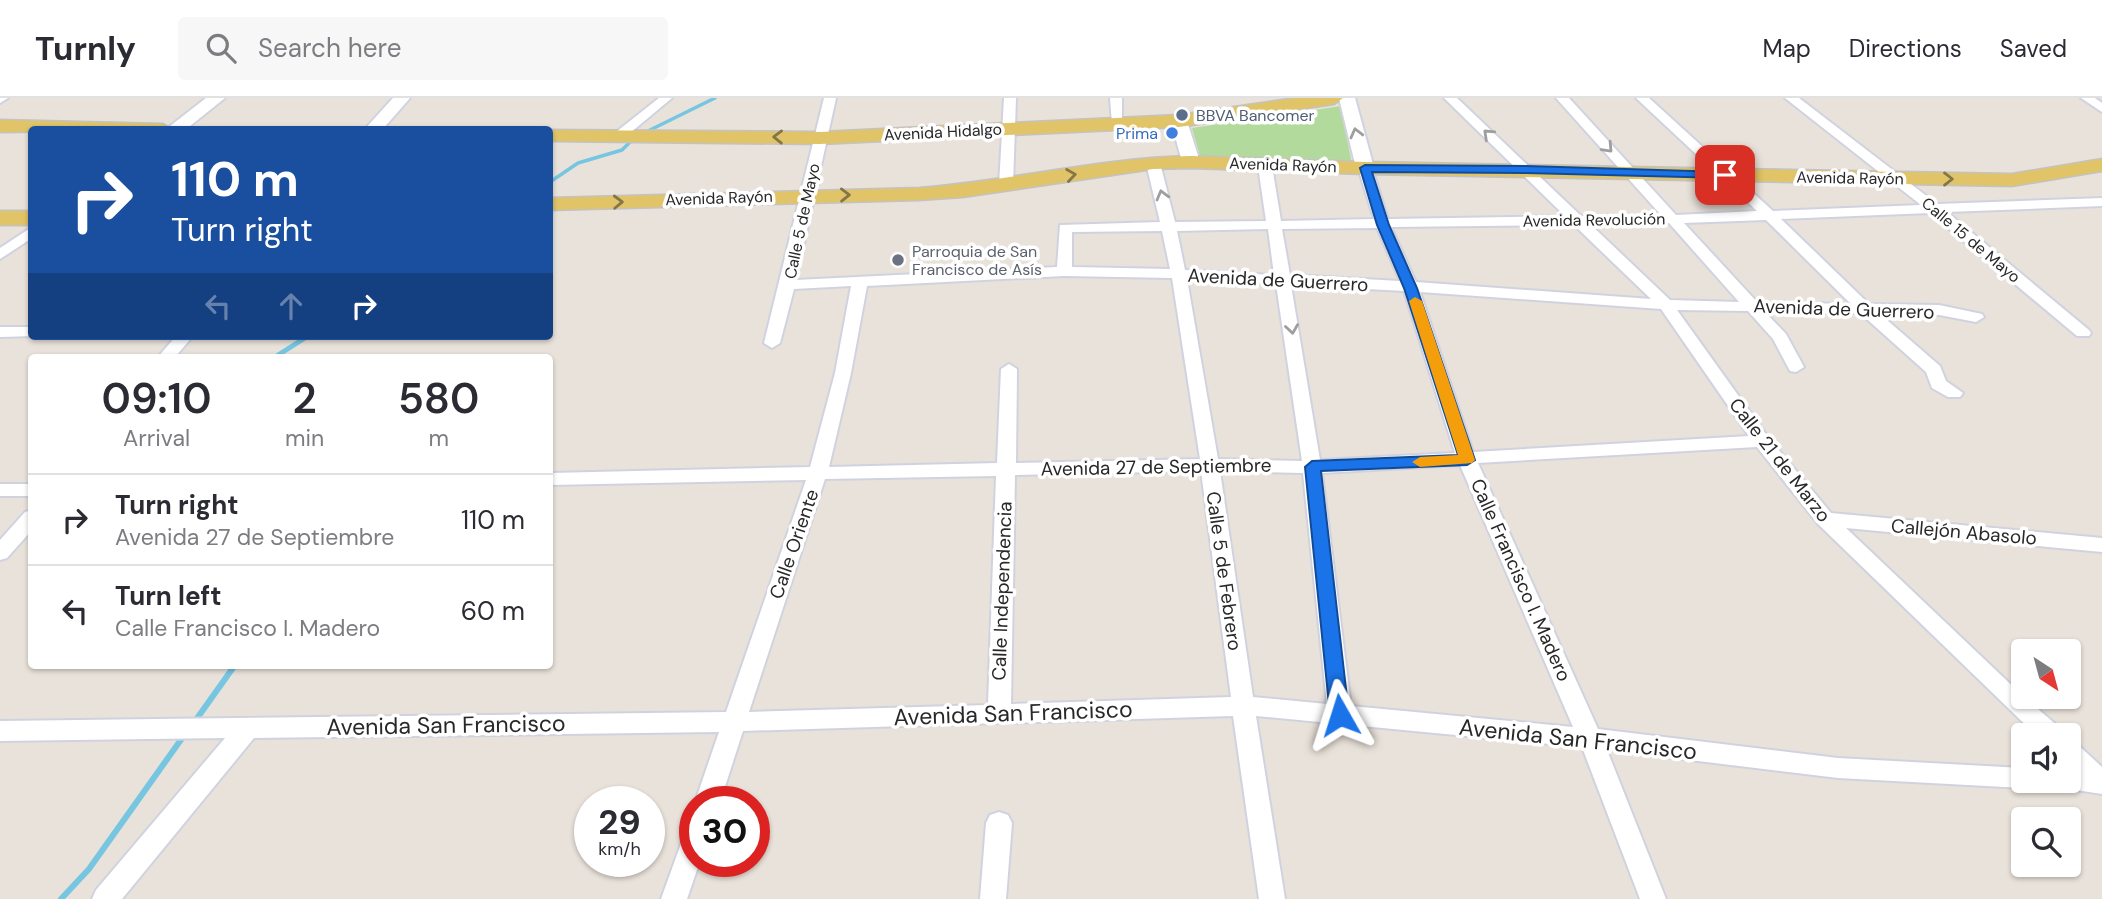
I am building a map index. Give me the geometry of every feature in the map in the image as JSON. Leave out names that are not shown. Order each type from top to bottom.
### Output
[{"type":"main road","name":"Avenida Hidalgo","points":[[553,135],[820,138],[1118,124],[1179,121],[1264,103],[1334,98]]},
{"type":"main road","name":"Calle Francisco I. Madero","points":[[1348,98],[1365,168]]},
{"type":"main road","points":[[1179,121],[1191,162]]},
{"type":"main road","points":[[0,126],[28,127]]},
{"type":"main road","name":"Avenida Rayón","points":[[553,204],[919,194],[1006,185],[1153,163],[1191,162],[1265,166],[2012,180],[2102,165]]},
{"type":"main road","points":[[0,218],[28,218]]},
{"type":"street","points":[[178,126],[217,98]]},
{"type":"street","points":[[376,126],[402,98]]},
{"type":"street","points":[[623,135],[666,98]]},
{"type":"street","name":"Calle 5 de Mayo","points":[[772,343],[789,285],[806,195],[830,98]]},
{"type":"street","points":[[1006,185],[1010,98]]},
{"type":"street","points":[[1116,98],[1118,124]]},
{"type":"street","name":"Calle 21 de Marzo","points":[[1450,98],[1666,305],[1762,442],[1825,519],[2039,723]]},
{"type":"street","points":[[1562,98],[1780,337],[1796,367]]},
{"type":"street","points":[[1642,98],[1769,215],[1865,309],[1934,370],[1938,384],[1954,393]]},
{"type":"street","name":"Calle 15 de Mayo","points":[[1791,98],[1898,179],[2083,333]]},
{"type":"street","points":[[2087,98],[2102,108]]},
{"type":"street","name":"Calle 5 de Febrero","points":[[1153,163],[1179,274],[1272,899]]},
{"type":"street","points":[[1265,166],[1285,280],[1312,467],[1340,715]]},
{"type":"street","name":"Calle Francisco I. Madero","points":[[1365,168],[1383,225],[1411,288],[1467,460],[1590,738],[1653,899]]},
{"type":"street","name":"Avenida Revolución","points":[[1170,227],[1671,219],[2102,202]]},
{"type":"street","points":[[1064,271],[1065,228],[1170,227]]},
{"type":"street","points":[[0,255],[28,235]]},
{"type":"street","name":"Avenida de Guerrero","points":[[789,285],[1064,271],[1179,274],[1531,293],[1666,305],[1939,310],[1976,317]]},
{"type":"street","name":"Calle Oriente","points":[[712,786],[818,473],[843,373],[860,281]]},
{"type":"street","points":[[0,332],[28,332]]},
{"type":"street","points":[[169,354],[181,340]]},
{"type":"street","name":"Calle Independencia","points":[[999,713],[1009,369]]},
{"type":"street","name":"Avenida 27 de Septiembre","points":[[553,479],[1209,465],[1312,467],[1762,442]]},
{"type":"street","points":[[0,490],[28,489]]},
{"type":"street","name":"Callejón Abasolo","points":[[1825,519],[2102,545]]},
{"type":"street","points":[[0,554],[28,522]]},
{"type":"street","name":"Avenida San Francisco","points":[[0,731],[733,722],[1245,706],[1590,738],[1839,768],[2011,777]]},
{"type":"street","points":[[105,899],[248,728]]},
{"type":"street","points":[[2081,762],[2102,782]]},
{"type":"street","points":[[2081,781],[2102,782]]},
{"type":"street","points":[[993,899],[999,823]]},
{"type":"street","points":[[674,899],[682,877]]},
{"type":"green space","points":[[1341,106],[1352,165],[1201,160],[1192,128]]},
{"type":"waterway","points":[[644,133],[715,98]]},
{"type":"waterway","points":[[553,180],[578,163],[622,150],[635,137]]},
{"type":"waterway","points":[[280,354],[302,340]]},
{"type":"waterway","points":[[193,724],[232,669]]},
{"type":"waterway","points":[[61,899],[89,869],[185,734]]},
{"type":"slow traffic","points":[[1415,301],[1467,460],[1420,462]]},
{"type":"place","name":"BBVA Bancomer","points":[[1182,115]]},
{"type":"place","name":"Prima","points":[[1172,133]]},
{"type":"place","name":"Parroquia de San Francisco de Asís","points":[[898,260]]},
{"type":"route","points":[[1340,715],[1312,467],[1467,460],[1411,288],[1383,225],[1365,168],[1630,171],[1725,175]]}]
